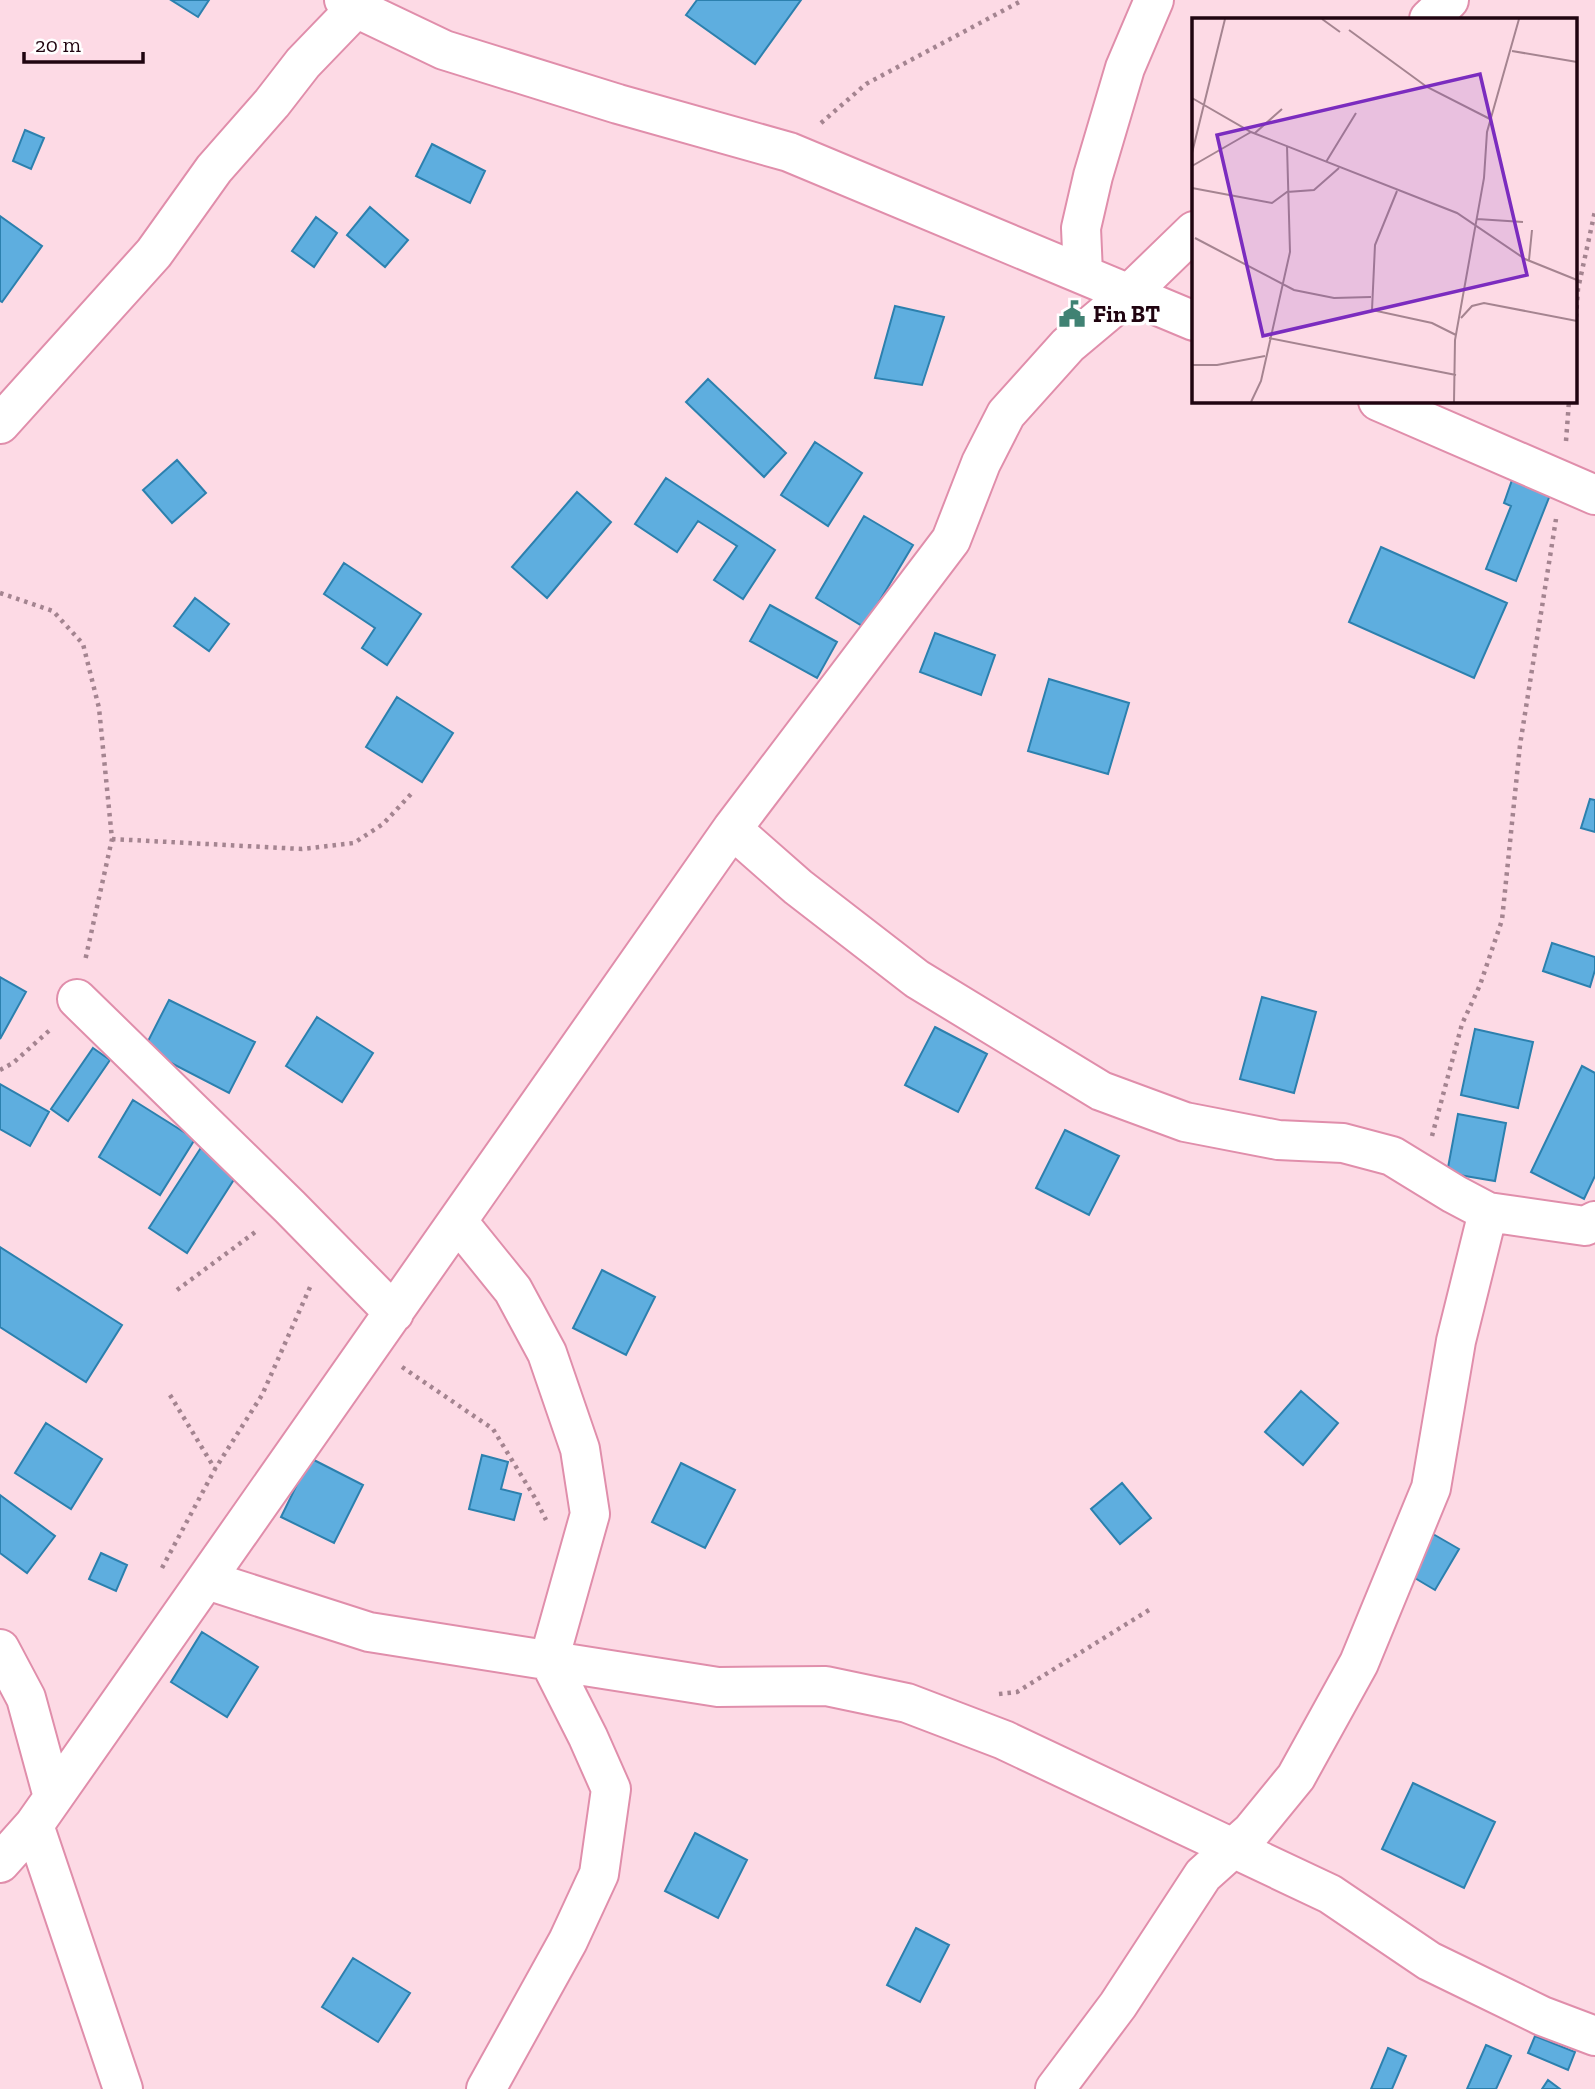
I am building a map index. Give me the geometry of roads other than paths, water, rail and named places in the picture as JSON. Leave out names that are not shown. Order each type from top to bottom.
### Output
[{"type":"street","points":[[1083,273],[1081,228],[1093,176],[1125,68],[1154,0]]},
{"type":"street","points":[[1430,18],[1449,0]]},
{"type":"street","points":[[0,424],[153,253],[214,169],[272,103],[350,4],[444,50],[618,104],[789,152],[1192,320]]},
{"type":"street","points":[[0,1863],[44,1811],[732,829],[951,540],[981,463],[1006,414],[1068,345],[1130,293],[1192,233]]},
{"type":"street","points":[[1380,402],[1579,488]]},
{"type":"street","points":[[732,829],[798,887],[917,979],[1101,1091],[1185,1122],[1278,1140],[1343,1143],[1392,1156],[1488,1212],[1585,1226],[1595,1221]]},
{"type":"street","points":[[77,999],[290,1207],[394,1313]]},
{"type":"street","points":[[1055,2089],[1118,2005],[1203,1875],[1251,1832],[1296,1777],[1359,1663],[1431,1488],[1457,1341],[1488,1212]]},
{"type":"street","points":[[458,1222],[513,1290],[547,1353],[580,1449],[590,1514],[549,1660],[611,1789],[599,1874],[568,1941],[486,2089]]},
{"type":"street","points":[[206,1580],[369,1632],[718,1687],[826,1686],[907,1703],[1004,1740],[1330,1894],[1429,1961],[1542,2016],[1595,2036]]},
{"type":"street","points":[[0,1649],[26,1698],[44,1811],[123,2089]]},
{"type":"place","name":"Fin BT","points":[[1072,314]]}]
